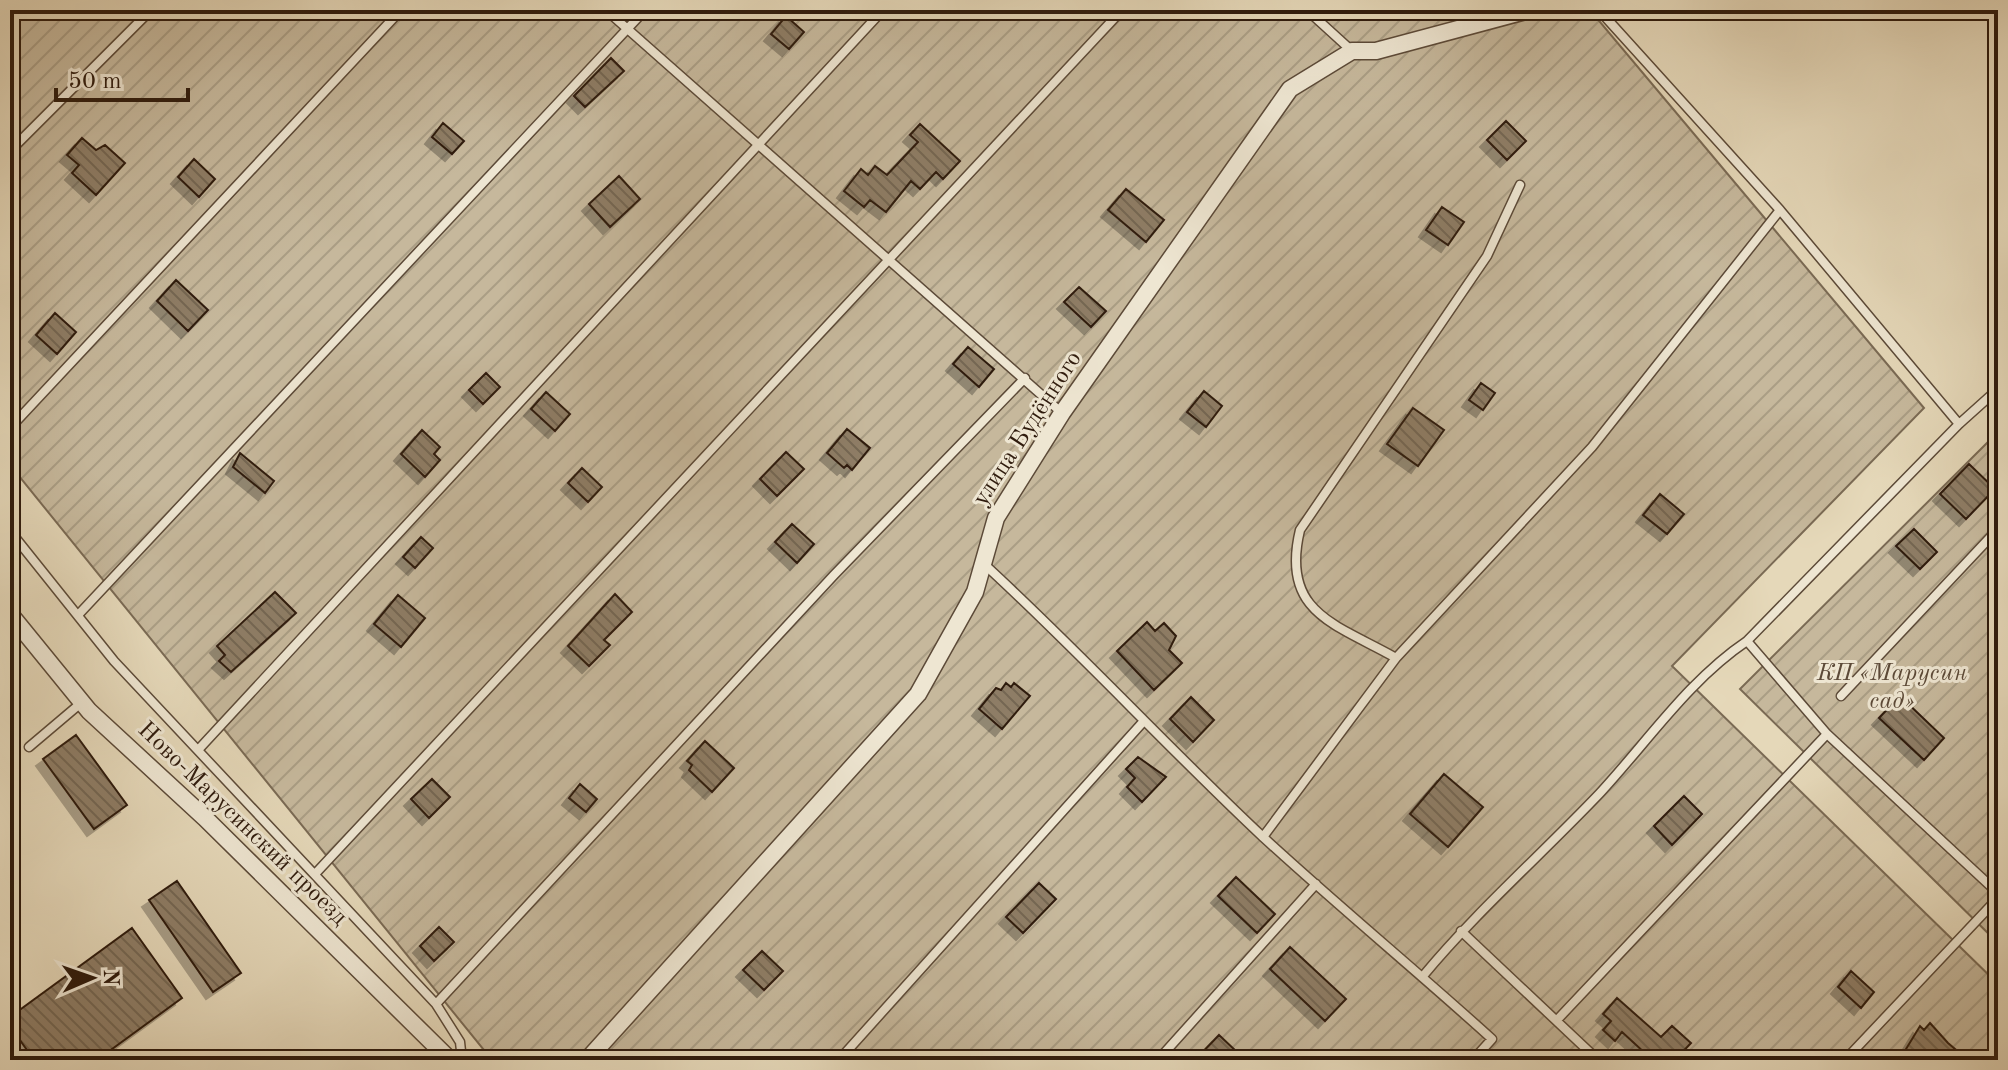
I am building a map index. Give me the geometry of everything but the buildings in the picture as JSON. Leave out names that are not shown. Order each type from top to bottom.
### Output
[{"type":"street","name":"улица Будённого","points":[[587,1060],[918,694],[975,592],[996,518],[1062,413],[1290,89],[1352,51],[1376,51],[1529,10]]},
{"type":"street","name":"Ново-Марусинский проезд","points":[[10,614],[81,703],[216,829],[450,1060]]},
{"type":"lane","points":[[10,151],[151,10]]},
{"type":"lane","points":[[10,428],[401,10]]},
{"type":"lane","points":[[606,10],[1062,413]]},
{"type":"lane","points":[[79,614],[645,10]]},
{"type":"lane","points":[[198,750],[883,10]]},
{"type":"lane","points":[[315,874],[885,259],[1122,10]]},
{"type":"lane","points":[[1307,10],[1352,51]]},
{"type":"lane","points":[[1599,10],[1780,210],[1959,424]]},
{"type":"lane","points":[[1396,658],[1306,603],[1296,581],[1294,553],[1300,530],[1487,256],[1520,185]]},
{"type":"lane","points":[[1263,837],[1396,658],[1592,447],[1780,210]]},
{"type":"lane","points":[[436,1004],[834,575],[1025,378]]},
{"type":"lane","points":[[1423,976],[1461,931],[1599,794],[1715,663],[1747,641],[1959,424],[1998,389]]},
{"type":"lane","points":[[1841,696],[1998,529]]},
{"type":"lane","points":[[10,531],[114,661],[436,1004],[460,1042],[462,1060]]},
{"type":"lane","points":[[984,564],[1049,623],[1143,722],[1263,837],[1492,1039],[1473,1060]]},
{"type":"lane","points":[[1747,641],[1827,734],[1998,896],[1845,1060]]},
{"type":"lane","points":[[29,747],[81,703]]},
{"type":"lane","points":[[839,1060],[1143,722]]},
{"type":"lane","points":[[1557,1020],[1827,734]]},
{"type":"lane","points":[[1158,1060],[1316,884]]},
{"type":"lane","points":[[1461,931],[1598,1060]]},
{"type":"green space","points":[[10,10],[1590,10],[1924,408],[1672,666],[1998,984],[1998,1060],[492,1060],[10,465]]},
{"type":"green space","name":"КП «Марусин сад»","points":[[1998,432],[1998,943],[1740,689]]}]
